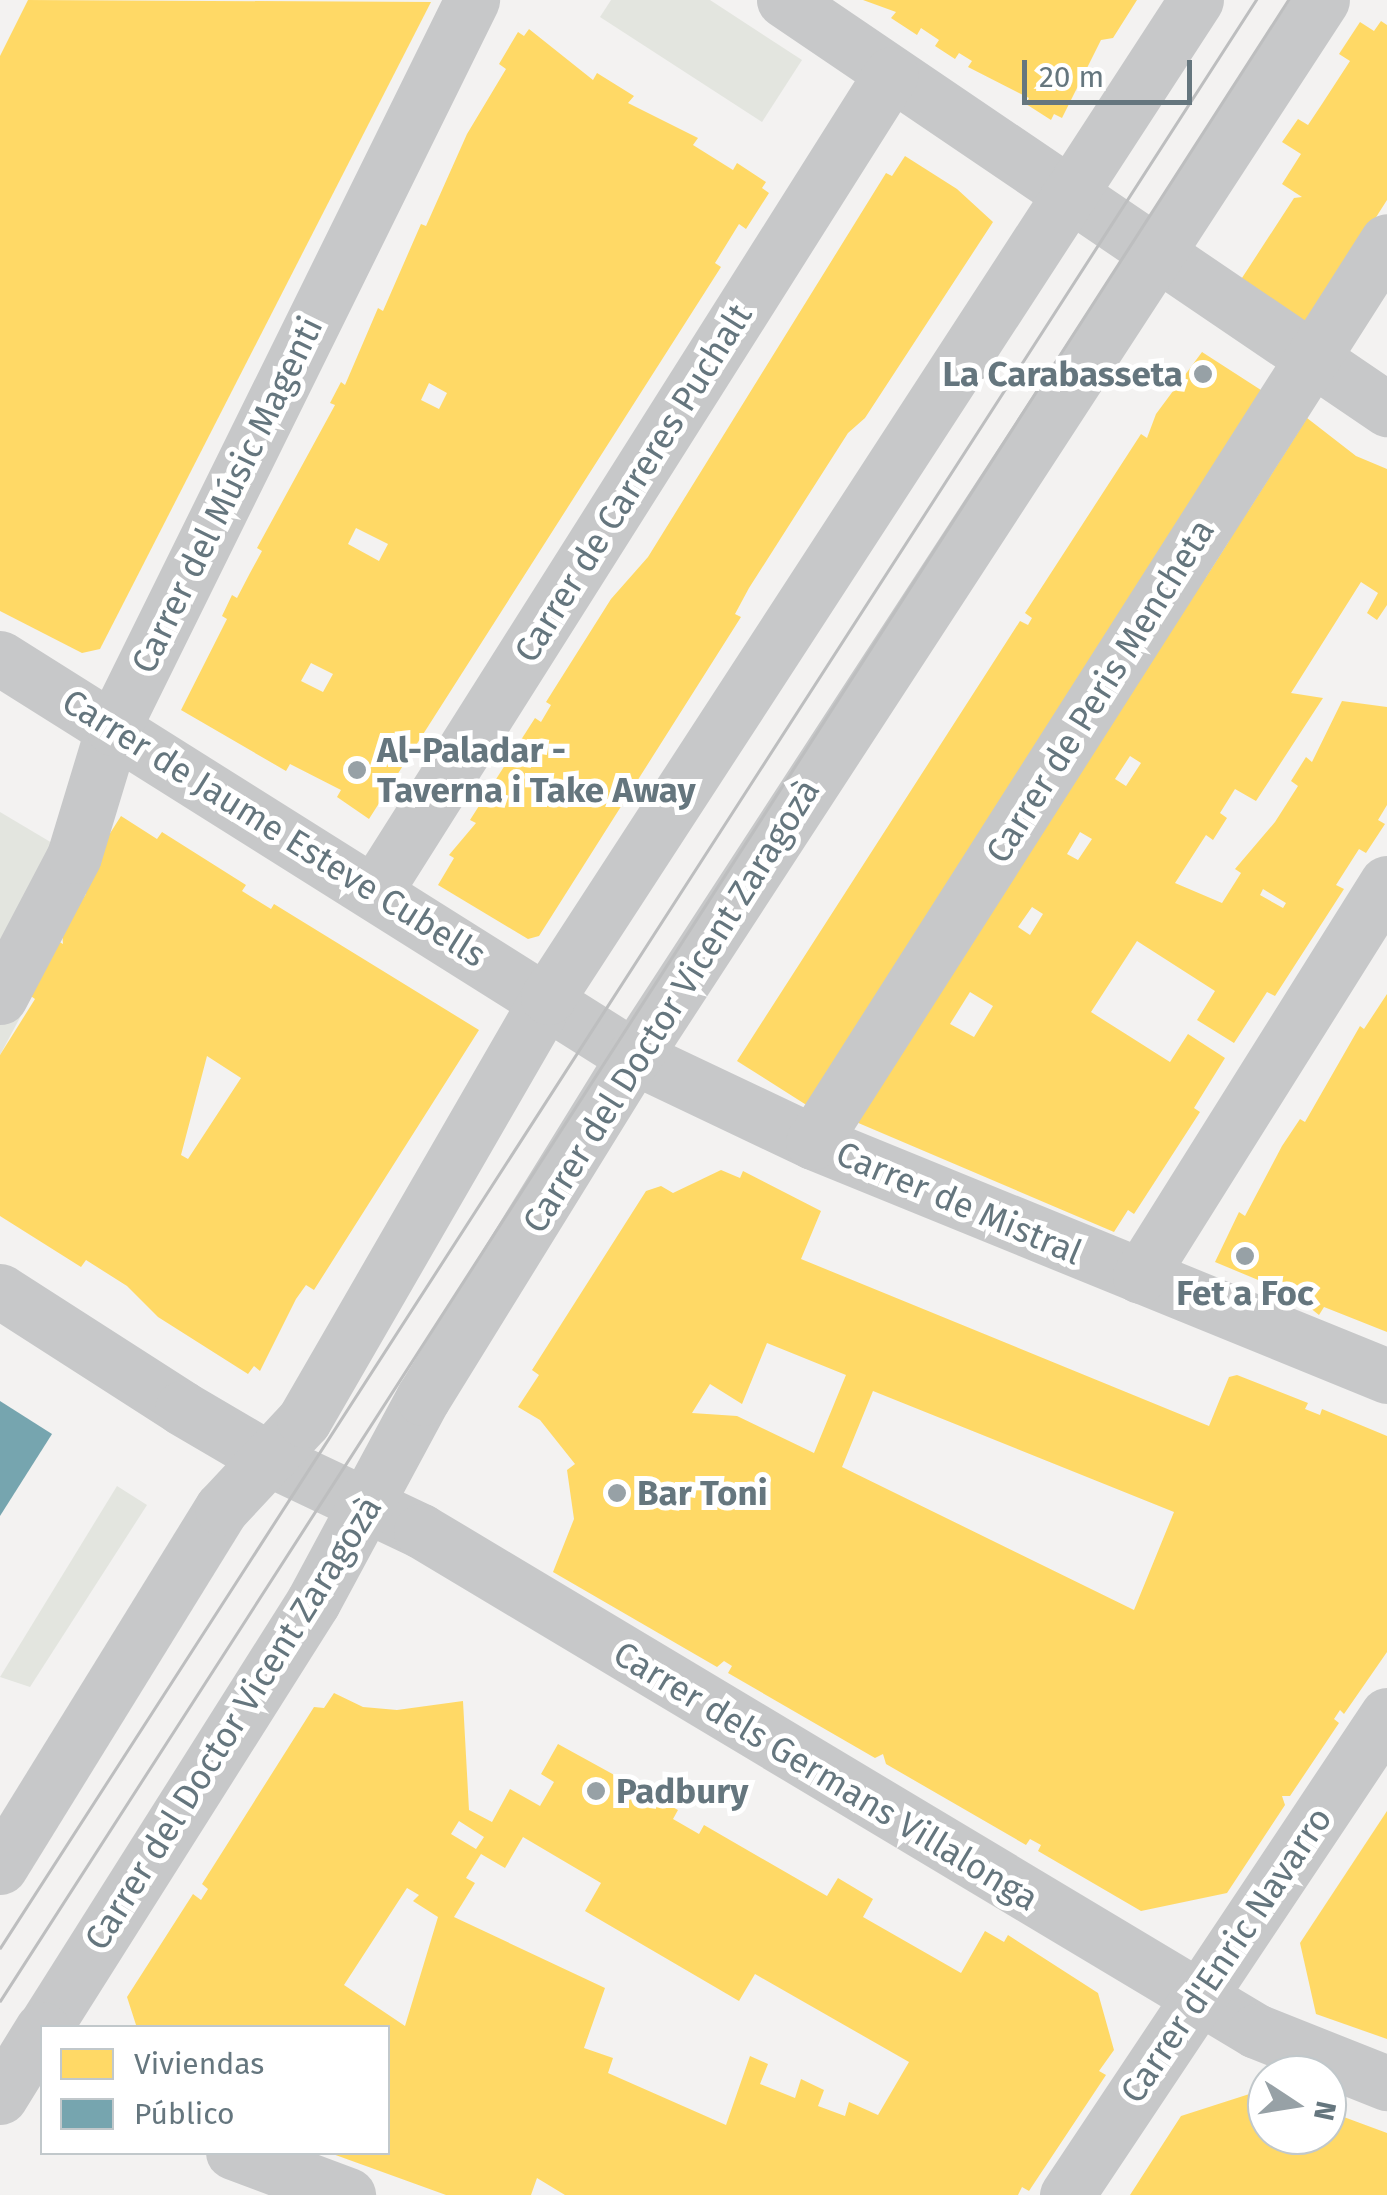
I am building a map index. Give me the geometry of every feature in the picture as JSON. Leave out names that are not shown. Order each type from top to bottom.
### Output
[{"type":"street","name":"Carrer del Músic Magenti","points":[[0,997],[74,856],[113,728],[472,0]]},
{"type":"street","points":[[784,0],[1068,198],[1387,408]]},
{"type":"street","points":[[0,1867],[222,1508],[304,1420],[361,1328],[548,997],[1196,0]]},
{"type":"street","name":"Carrer del Doctor Vicent Zaragozà","points":[[45,2025],[370,1506],[423,1398],[634,1057],[1322,0]]},
{"type":"street","name":"Carrer de Carreres Puchalt","points":[[375,891],[891,74]]},
{"type":"street","name":"Carrer de Peris Mencheta","points":[[813,1142],[1387,241]]},
{"type":"street","name":"Carrer de Jaume Esteve Cubells","points":[[0,658],[548,997]]},
{"type":"street","points":[[1140,1276],[1387,884]]},
{"type":"street","name":"Carrer de Mistral","points":[[548,997],[634,1057],[813,1142],[1387,1376]]},
{"type":"street","name":"Carrer dels Germans Villalonga","points":[[0,1291],[269,1459],[370,1506],[1196,1996],[1290,2048],[1387,2082]]},
{"type":"street","name":"Carrer d'Enric Navarro","points":[[1066,2195],[1387,1716]]},
{"type":"street","name":"Carrer del Doctor Vicent Zaragozà","points":[[0,2098],[40,2033]]},
{"type":"street","points":[[0,2098],[40,2087]]},
{"type":"street","points":[[241,2155],[348,2195]]},
{"type":"shaded area","points":[[611,0],[710,0],[802,60],[762,122],[600,17]]},
{"type":"shaded area","points":[[0,812],[74,856],[86,894],[0,1055]]},
{"type":"shaded area","points":[[117,1486],[147,1505],[30,1687],[0,1677]]},
{"type":"building: Viviendas","points":[[28,0],[431,2],[100,649],[82,653],[0,611],[0,56]]},
{"type":"building: Viviendas","points":[[863,0],[1137,0],[1113,38],[1101,40],[1062,118],[1054,114],[1051,120],[1026,104],[1029,98],[968,67],[972,61],[959,53],[955,59],[935,46],[939,40],[921,28],[917,35],[891,18],[896,12]]},
{"type":"building: Viviendas","points":[[1381,21],[1387,25],[1387,200],[1308,324],[1240,281],[1294,198],[1302,197],[1282,184],[1301,154],[1282,142],[1298,119],[1308,125],[1350,61],[1339,54],[1360,22],[1374,31]]},
{"type":"building: Viviendas","points":[[529,29],[593,80],[597,73],[634,96],[628,103],[698,138],[693,145],[733,170],[737,163],[766,182],[762,188],[769,193],[746,229],[739,224],[715,263],[721,267],[369,819],[337,797],[341,790],[290,764],[286,771],[181,710],[227,619],[222,616],[232,595],[237,598],[262,551],[257,548],[335,405],[330,403],[341,382],[345,385],[378,308],[383,311],[421,224],[426,226],[467,134],[506,69],[499,64],[518,32],[524,36]],"holes":[[[429,383],[447,393],[439,409],[421,400]],[[356,528],[388,544],[379,561],[348,544]],[[311,663],[333,674],[323,692],[301,681]]]},
{"type":"building: Viviendas","points":[[905,156],[957,189],[993,222],[865,418],[848,433],[749,588],[735,614],[741,617],[539,936],[528,939],[438,885],[454,858],[449,855],[476,823],[470,820],[535,718],[541,722],[551,705],[546,702],[611,599],[648,557],[886,173],[892,176]]},
{"type":"building: Viviendas","points":[[1202,352],[1264,392],[808,1106],[737,1061],[1020,621],[1028,625],[1032,618],[1025,613],[1141,434],[1147,438],[1156,414]]},
{"type":"building: Viviendas","points":[[1307,418],[1356,456],[1387,469],[1387,605],[1377,620],[1367,613],[1378,593],[1361,582],[1291,693],[1323,698],[1256,801],[1235,789],[1220,813],[1227,818],[1213,840],[1206,835],[1175,883],[1222,903],[1241,873],[1235,869],[1275,822],[1298,786],[1291,781],[1306,757],[1312,762],[1342,701],[1387,707],[1387,805],[1378,820],[1385,824],[1366,853],[1359,849],[1336,885],[1344,889],[1275,996],[1267,992],[1234,1043],[1197,1020],[1215,991],[1137,941],[1091,1012],[1170,1062],[1188,1034],[1225,1058],[1194,1108],[1200,1112],[1134,1214],[1128,1210],[1114,1232],[856,1122],[1202,574],[1206,577],[1229,541],[1224,538],[1243,508],[1248,511]],"holes":[[[1130,756],[1141,763],[1126,786],[1115,779]],[[1080,832],[1092,839],[1078,860],[1067,854]],[[1263,889],[1286,903],[1283,908],[1260,895]],[[1032,907],[1043,914],[1030,935],[1018,927]],[[970,992],[993,1006],[974,1037],[950,1024]]]},
{"type":"building: Viviendas","points":[[121,816],[157,839],[162,832],[246,885],[242,891],[271,909],[274,904],[479,1030],[314,1290],[306,1285],[296,1299],[260,1371],[254,1366],[248,1374],[158,1317],[127,1286],[86,1260],[81,1267],[0,1216],[0,1055],[35,999],[25,992],[56,940],[63,944],[62,931],[86,894],[76,887]],"holes":[[[207,1056],[241,1078],[188,1159],[181,1155]]]},
{"type":"building: Viviendas","points":[[1387,994],[1387,1332],[1324,1307],[1319,1315],[1294,1295],[1215,1262],[1239,1212],[1245,1216],[1282,1146],[1300,1119],[1305,1122],[1360,1026],[1364,1029]]},
{"type":"building: Viviendas","points":[[721,1170],[740,1178],[743,1171],[821,1211],[801,1259],[1209,1426],[1229,1377],[1237,1375],[1308,1403],[1305,1409],[1320,1415],[1322,1409],[1387,1436],[1387,1652],[1344,1714],[1340,1710],[1334,1719],[1339,1723],[1290,1796],[1282,1796],[1285,1805],[1227,1893],[1141,1911],[1038,1851],[1041,1845],[1030,1839],[1026,1845],[886,1764],[883,1754],[875,1758],[728,1673],[732,1666],[724,1661],[717,1667],[553,1572],[574,1519],[567,1470],[575,1464],[540,1420],[518,1407],[539,1375],[532,1370],[646,1191],[661,1186],[673,1193]],"holes":[[[767,1343],[846,1375],[814,1453],[737,1416],[692,1413],[710,1384],[742,1404]],[[873,1391],[1174,1512],[1134,1610],[842,1467]]]},
{"type":"building: Viviendas","points":[[334,1693],[363,1707],[397,1710],[463,1701],[469,1810],[492,1822],[510,1789],[540,1806],[554,1782],[541,1774],[558,1744],[678,1810],[673,1819],[699,1834],[704,1825],[827,1896],[838,1878],[873,1899],[863,1917],[961,1973],[985,1931],[1004,1942],[1008,1935],[1098,1993],[1114,2050],[1099,2071],[1106,2075],[1029,2191],[1022,2187],[1018,2195],[565,2195],[537,2178],[531,2195],[446,2195],[336,2155],[390,2155],[390,2025],[136,2025],[127,1997],[193,1894],[201,1900],[208,1889],[202,1884],[314,1707],[324,1708]],"holes":[[[459,1821],[484,1837],[476,1849],[451,1834]],[[523,1837],[601,1883],[585,1911],[739,2001],[755,1974],[909,2062],[878,2115],[849,2102],[845,2116],[818,2106],[824,2090],[801,2079],[795,2098],[760,2084],[768,2064],[750,2056],[726,2125],[608,2073],[613,2058],[584,2048],[605,1988],[454,1917],[475,1883],[466,1878],[481,1854],[505,1868]],[[407,1888],[419,1895],[413,1901],[438,1917],[405,2026],[344,1985]]]},
{"type":"building: Viviendas","points":[[1387,1811],[1387,2039],[1316,2014],[1300,1943]]},
{"type":"building: Viviendas","points":[[1247,2095],[1247,2155],[1347,2155],[1347,2118],[1387,2133],[1387,2195],[1130,2195],[1181,2116]]},
{"type":"building: Público","points":[[0,1401],[52,1434],[0,1516]]},
{"type":"tram line","points":[[0,1948],[1256,0]]},
{"type":"tram line","points":[[0,2001],[1288,0]]},
{"type":"place","name":"La Carabasseta","points":[[1203,374]]},
{"type":"place","name":"Al-Paladar - Taverna i Take Away","points":[[357,770]]},
{"type":"place","name":"Fet a Foc","points":[[1245,1256]]},
{"type":"place","name":"Bar Toni","points":[[617,1493]]},
{"type":"place","name":"Padbury","points":[[596,1791]]}]
